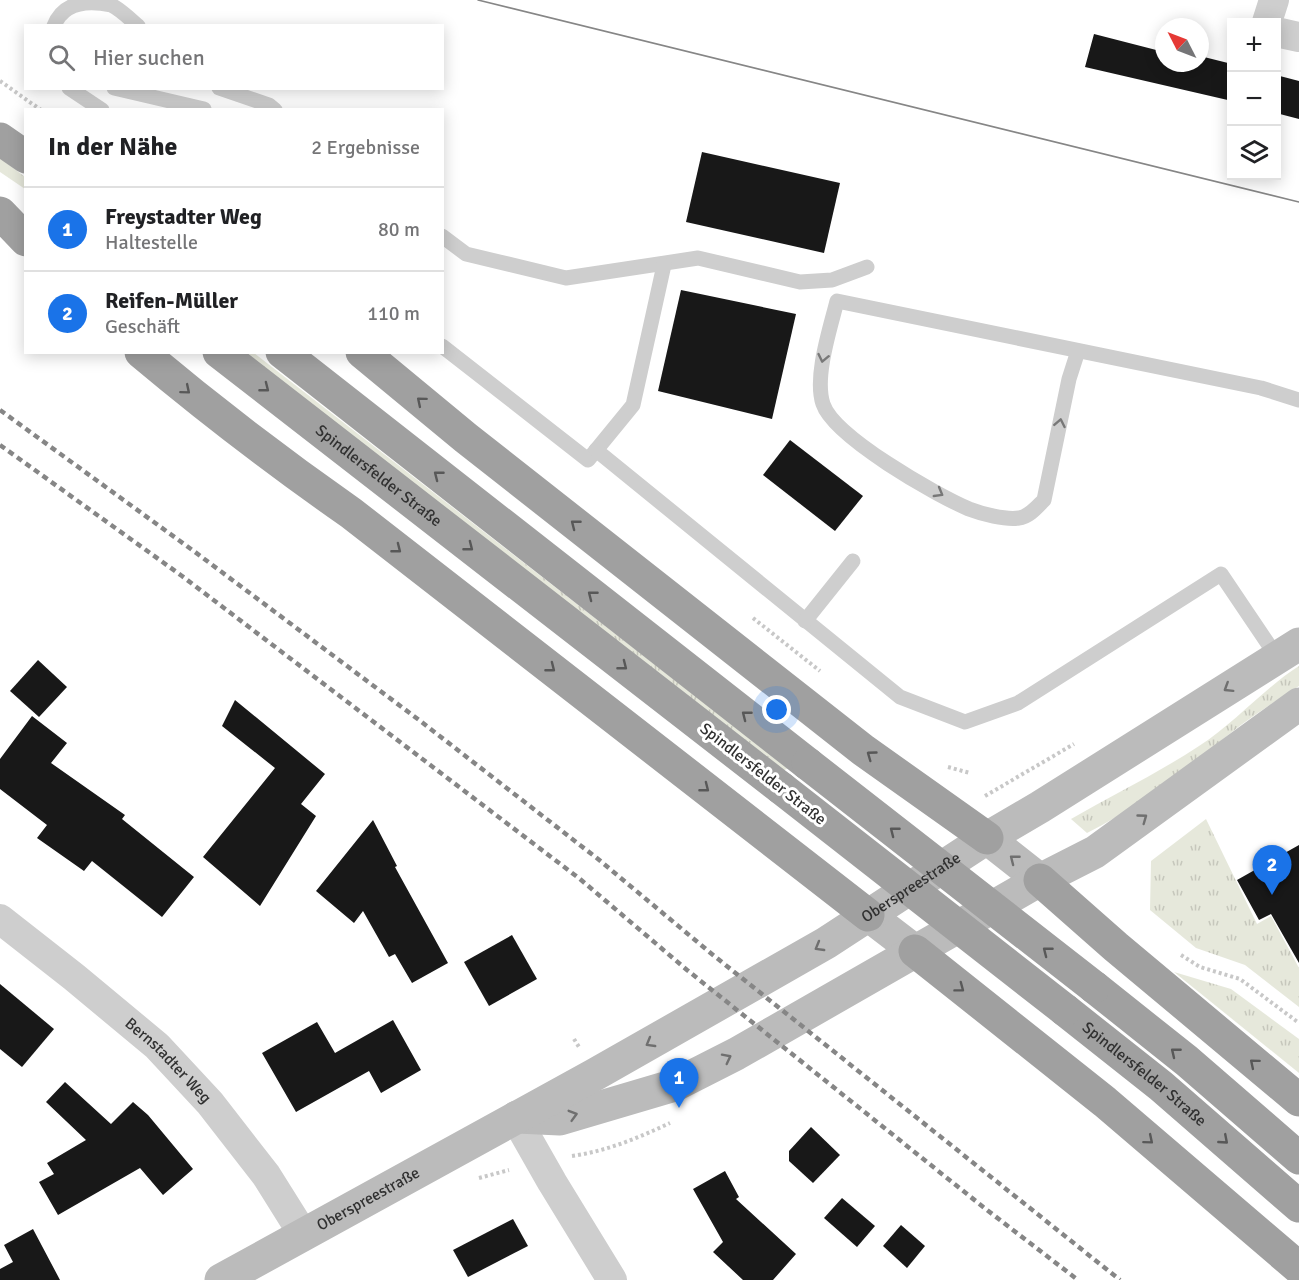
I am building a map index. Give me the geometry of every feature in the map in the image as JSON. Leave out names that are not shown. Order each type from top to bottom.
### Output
[{"type":"highway","points":[[0,132],[24,144]]},
{"type":"highway","points":[[0,139],[24,157]]},
{"type":"highway","points":[[0,192],[24,209]]},
{"type":"highway","points":[[0,213],[24,238]]},
{"type":"highway","points":[[143,354],[278,463],[351,513],[868,915]]},
{"type":"highway","name":"Spindlersfelder Straße","points":[[222,354],[1065,1010],[1161,1086],[1299,1206]]},
{"type":"highway","points":[[285,354],[1094,987],[1187,1061],[1299,1158]]},
{"type":"highway","points":[[364,354],[466,438],[863,750],[987,838]]},
{"type":"highway","points":[[1040,880],[1116,947],[1299,1100]]},
{"type":"highway","points":[[915,951],[1105,1102],[1299,1268]]},
{"type":"main road","name":"Oberspreestraße","points":[[221,1280],[816,948],[1288,650]]},
{"type":"main road","points":[[515,1117],[560,1119],[675,1085],[736,1054],[1040,880],[1095,852],[1296,712]]},
{"type":"main road","points":[[987,838],[1040,880]]},
{"type":"main road","points":[[868,915],[915,951]]},
{"type":"street","points":[[1269,18],[1274,0]]},
{"type":"street","points":[[1281,33],[1299,37]]},
{"type":"street","name":"Bernstadter Weg","points":[[0,919],[75,977],[157,1046],[210,1103],[266,1175],[303,1234]]},
{"type":"street","points":[[515,1117],[612,1280]]},
{"type":"lane","points":[[55,24],[59,14],[75,3],[93,1],[112,5],[136,24]]},
{"type":"lane","points":[[72,90],[99,108]]},
{"type":"lane","points":[[123,90],[200,108]]},
{"type":"lane","points":[[205,108],[218,90]]},
{"type":"lane","points":[[225,90],[273,108]]},
{"type":"lane","points":[[444,238],[466,254],[566,278],[664,265],[698,258],[800,282],[832,279],[867,267]]},
{"type":"lane","points":[[444,348],[588,460],[633,405],[664,265]]},
{"type":"lane","points":[[1078,351],[1069,379],[1044,500],[1033,512],[1020,518],[1001,517],[971,510],[898,470],[856,442],[833,421],[823,404],[820,373],[837,301],[1261,388],[1299,400]]},
{"type":"lane","points":[[596,450],[900,697],[966,722],[1018,703],[1221,574],[1288,650]]},
{"type":"lane","points":[[805,621],[853,561]]},
{"type":"path","points":[[0,81],[38,108]]},
{"type":"path","points":[[1178,953],[1200,966],[1240,979],[1299,1023]]},
{"type":"green space","points":[[0,158],[24,176],[24,188],[0,172]]},
{"type":"green space","points":[[247,354],[255,354],[788,768],[783,771]]},
{"type":"green space","points":[[1299,666],[1299,686],[1248,720],[1167,783],[1128,810],[1087,833],[1071,819],[1152,775],[1199,746]]},
{"type":"green space","points":[[1206,819],[1257,924],[1271,916],[1299,968],[1299,1007],[1245,965],[1196,948],[1150,910],[1151,861]]},
{"type":"green space","points":[[1174,972],[1231,989],[1299,1039],[1299,1073]]},
{"type":"building","points":[[1094,34],[1155,50],[1155,72],[1209,72],[1209,58],[1227,63],[1227,100],[1085,67]]},
{"type":"building","points":[[1281,76],[1299,81],[1299,119],[1281,114]]},
{"type":"building","points":[[702,152],[840,183],[824,253],[686,222]]},
{"type":"building","points":[[681,290],[796,314],[772,419],[658,391]]},
{"type":"building","points":[[790,440],[863,496],[835,531],[763,475]]},
{"type":"building","points":[[38,660],[67,687],[39,717],[10,691]]},
{"type":"building","points":[[235,700],[325,774],[301,804],[316,816],[260,906],[203,857],[275,768],[222,726]]},
{"type":"building","points":[[32,716],[67,743],[51,763],[125,815],[122,819],[194,877],[162,917],[92,861],[84,871],[37,838],[47,825],[0,789],[0,759]]},
{"type":"building","points":[[373,820],[397,866],[395,867],[448,963],[412,983],[395,954],[389,957],[363,911],[354,923],[316,891]]},
{"type":"building","points":[[1299,845],[1299,963],[1271,914],[1259,920],[1237,880]]},
{"type":"building","points":[[512,935],[537,979],[489,1006],[464,962]]},
{"type":"building","points":[[0,984],[54,1029],[22,1067],[0,1049]]},
{"type":"building","points":[[393,1020],[421,1070],[381,1093],[369,1071],[296,1112],[262,1053],[317,1022],[335,1053]]},
{"type":"building","points":[[65,1082],[111,1124],[133,1102],[148,1115],[193,1169],[163,1195],[140,1168],[58,1215],[39,1182],[54,1174],[47,1163],[86,1140],[46,1102]]},
{"type":"building","points":[[811,1127],[840,1155],[813,1183],[789,1161],[789,1151]]},
{"type":"building","points":[[725,1171],[739,1197],[736,1199],[796,1254],[773,1280],[743,1280],[713,1252],[723,1242],[693,1189]]},
{"type":"building","points":[[842,1198],[875,1226],[857,1247],[824,1218]]},
{"type":"building","points":[[513,1219],[528,1246],[468,1277],[453,1250]]},
{"type":"building","points":[[901,1225],[925,1246],[907,1268],[883,1246]]},
{"type":"building","points":[[33,1229],[60,1280],[0,1280],[0,1269],[13,1262],[4,1245]]},
{"type":"tram line","points":[[478,0],[1299,202]]},
{"type":"railway","points":[[0,410],[195,552],[419,720],[598,859],[713,955],[1120,1280]]},
{"type":"railway","points":[[0,445],[182,576],[580,879],[687,970],[1078,1280]]},
{"type":"place","name":"Reifen-Müller","points":[[1272,895]]},
{"type":"place","name":"Freystadter Weg","points":[[679,1108]]}]
